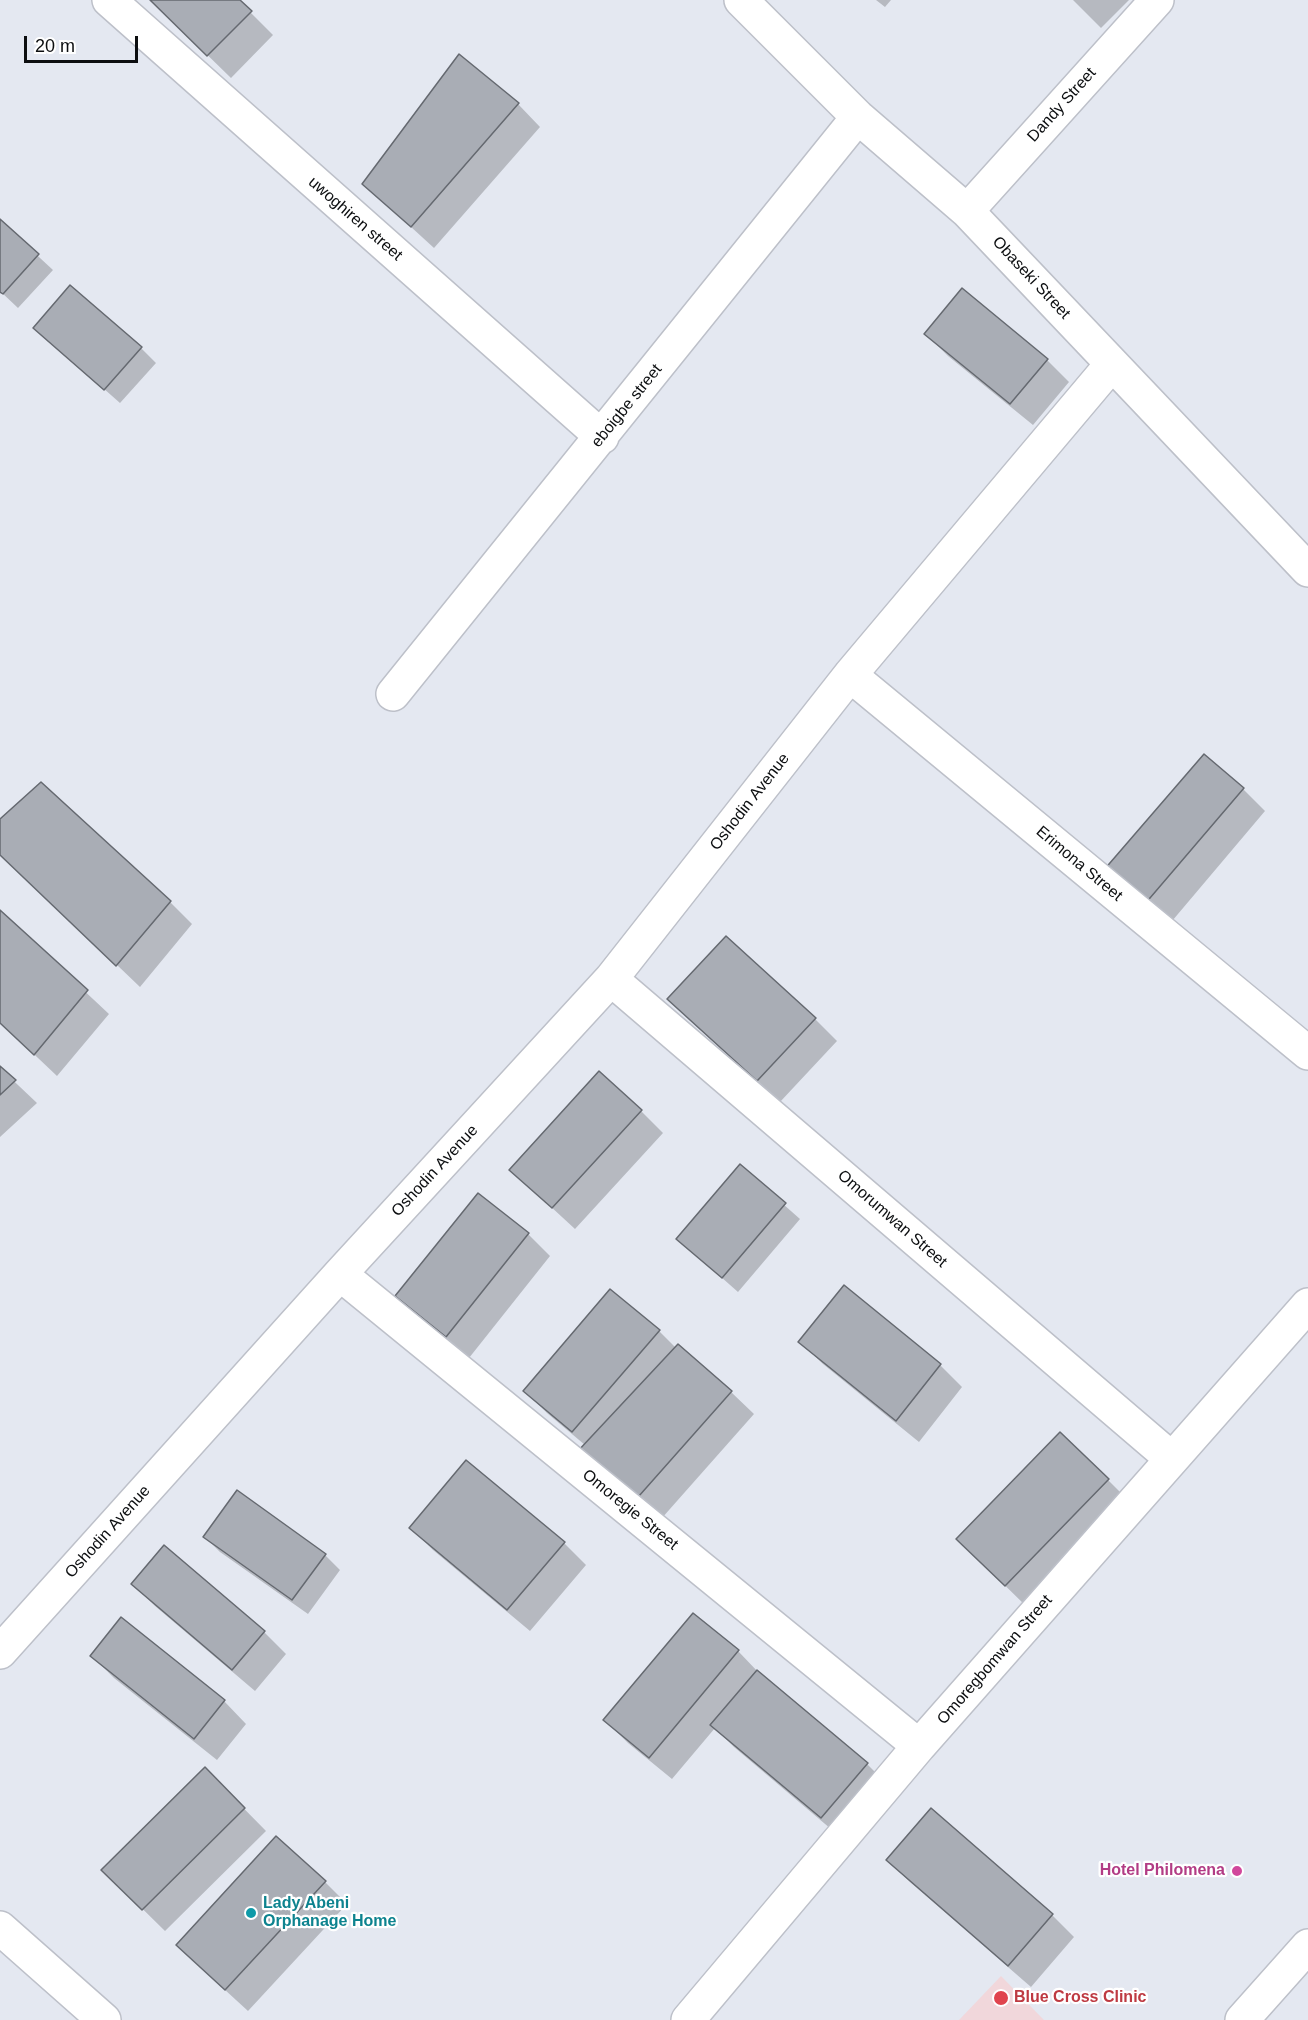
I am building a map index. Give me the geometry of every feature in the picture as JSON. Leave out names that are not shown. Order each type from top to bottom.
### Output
[{"type":"street","name":"uwoghiren street","points":[[109,0],[602,437]]},
{"type":"street","name":"Obaseki Street","points":[[741,0],[858,117],[967,211],[1308,570]]},
{"type":"street","name":"Dandy Street","points":[[967,211],[1157,0]]},
{"type":"street","name":"eboigbe street","points":[[393,694],[858,117]]},
{"type":"street","name":"Oshodin Avenue","points":[[0,1652],[340,1274],[611,980],[850,675],[1112,364]]},
{"type":"street","name":"Erimona Street","points":[[850,675],[1308,1053]]},
{"type":"street","name":"Omorumwan Street","points":[[611,980],[1172,1459]]},
{"type":"street","name":"Omoregie Street","points":[[340,1274],[919,1746]]},
{"type":"street","name":"Omoregbomwan Street","points":[[688,2020],[919,1746],[1308,1305]]},
{"type":"street","points":[[0,1928],[104,2020]]},
{"type":"street","points":[[1242,2020],[1308,1946]]},
{"type":"shaded area","name":"Blue Cross Clinic","points":[[1001,1976],[1044,2020],[959,2020]]},
{"type":"building","points":[[150,0],[240,0],[252,11],[207,56]]},
{"type":"building","points":[[459,54],[519,103],[411,227],[362,184]]},
{"type":"building","points":[[0,219],[39,254],[3,294],[0,292]]},
{"type":"building","points":[[70,285],[142,347],[104,390],[33,328]]},
{"type":"building","points":[[962,288],[1048,359],[1010,404],[924,334]]},
{"type":"building","points":[[1204,754],[1244,788],[1144,905],[1103,871]]},
{"type":"building","points":[[41,782],[171,901],[116,966],[0,855],[0,819]]},
{"type":"building","points":[[0,910],[88,990],[34,1055],[0,1023]]},
{"type":"building","points":[[726,936],[816,1018],[757,1081],[667,999]]},
{"type":"building","points":[[0,1066],[16,1080],[0,1095]]},
{"type":"building","points":[[599,1071],[642,1110],[552,1208],[509,1170]]},
{"type":"building","points":[[740,1164],[786,1203],[722,1278],[676,1239]]},
{"type":"building","points":[[478,1193],[529,1233],[446,1337],[395,1296]]},
{"type":"building","points":[[844,1285],[941,1364],[896,1421],[798,1342]]},
{"type":"building","points":[[610,1289],[660,1330],[572,1432],[523,1391]]},
{"type":"building","points":[[678,1344],[732,1391],[631,1505],[577,1452]]},
{"type":"building","points":[[1060,1432],[1109,1479],[1005,1586],[956,1539]]},
{"type":"building","points":[[466,1460],[565,1542],[507,1610],[409,1528]]},
{"type":"building","points":[[237,1490],[326,1554],[292,1600],[203,1537]]},
{"type":"building","points":[[164,1545],[265,1631],[232,1670],[131,1584]]},
{"type":"building","points":[[693,1613],[739,1650],[649,1758],[603,1720]]},
{"type":"building","points":[[121,1617],[225,1700],[194,1739],[90,1656]]},
{"type":"building","points":[[757,1670],[868,1763],[821,1818],[710,1725]]},
{"type":"building","points":[[205,1767],[245,1808],[142,1910],[101,1870]]},
{"type":"building","points":[[931,1808],[1053,1914],[1008,1966],[886,1860]]},
{"type":"building","name":"Lady Abeni Orphanage Home","points":[[276,1836],[326,1881],[225,1990],[176,1945]]},
{"type":"place","name":"Hotel Philomena","points":[[1237,1871]]},
{"type":"place","name":"Lady Abeni Orphanage Home","points":[[251,1913]]},
{"type":"place","name":"Blue Cross Clinic","points":[[1001,1998]]}]
